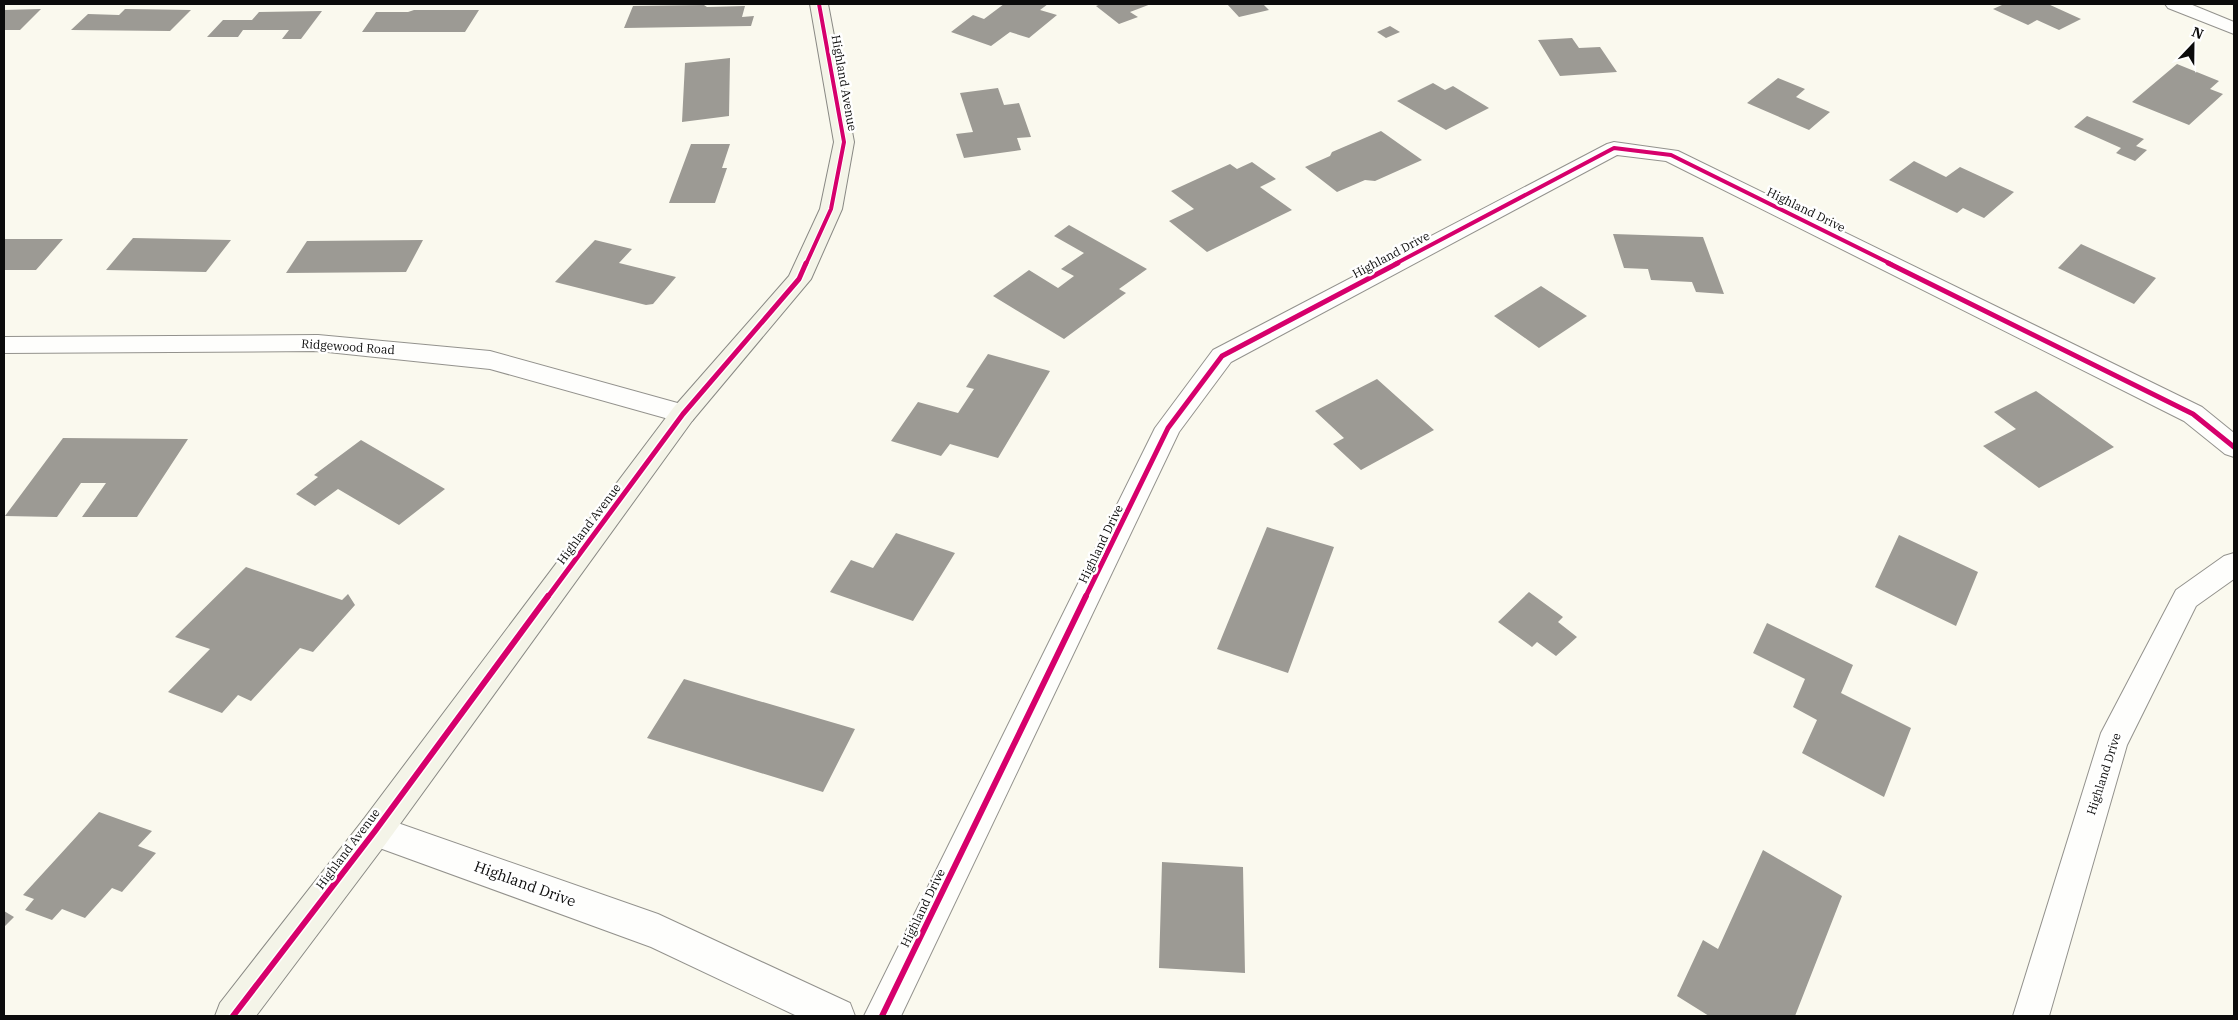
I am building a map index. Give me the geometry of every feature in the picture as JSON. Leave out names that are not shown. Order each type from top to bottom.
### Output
[{"type":"street","name":"Highland Avenue","points":[[233,1016],[375,831],[683,414],[799,279],[831,209],[844,142],[819,4]]},
{"type":"street","points":[[2174,4],[2232,25]]},
{"type":"street","name":"Highland Drive","points":[[882,1016],[1168,428],[1222,356],[1614,148],[1671,155],[2193,414],[2234,447]]},
{"type":"street","name":"Ridgewood Road","points":[[4,345],[318,343],[490,360],[683,414]]},
{"type":"street","name":"Highland Drive","points":[[2031,1016],[2112,743],[2186,598],[2234,564]]},
{"type":"street","name":"Highland Drive","points":[[375,831],[658,932],[837,1016]]},
{"type":"building","points":[[1004,4],[1048,4],[1040,10],[1057,15],[1029,38],[1010,32],[991,46],[951,32],[973,15],[984,19]]},
{"type":"building","points":[[1101,4],[1151,4],[1130,12],[1138,17],[1119,24],[1096,6]]},
{"type":"building","points":[[1227,4],[1263,4],[1269,10],[1239,17]]},
{"type":"building","points":[[1999,4],[2048,4],[2081,19],[2059,30],[2037,20],[2028,25],[1993,9],[2002,5]]},
{"type":"building","points":[[704,5],[707,7],[745,6],[742,17],[754,16],[751,26],[624,28],[633,6]]},
{"type":"building","points":[[41,9],[20,30],[4,30],[4,10]]},
{"type":"building","points":[[125,9],[191,10],[170,31],[71,30],[88,14],[119,15]]},
{"type":"building","points":[[414,10],[479,10],[465,32],[362,32],[376,12],[408,12]]},
{"type":"building","points":[[322,11],[301,39],[282,39],[289,30],[243,30],[238,37],[207,37],[223,20],[252,20],[259,12]]},
{"type":"building","points":[[1390,26],[1400,32],[1386,38],[1377,32]]},
{"type":"building","points":[[1572,38],[1579,48],[1600,47],[1617,72],[1560,76],[1538,40]]},
{"type":"building","points":[[730,58],[729,116],[682,122],[685,63]]},
{"type":"building","points":[[2177,64],[2219,81],[2210,89],[2223,94],[2189,125],[2132,102]]},
{"type":"building","points":[[1778,78],[1805,89],[1796,97],[1830,112],[1809,130],[1747,103]]},
{"type":"building","points":[[1433,83],[1445,90],[1453,86],[1489,108],[1446,130],[1397,101]]},
{"type":"building","points":[[998,88],[1004,105],[1019,103],[1031,137],[1017,138],[1021,150],[964,158],[956,134],[973,132],[960,93]]},
{"type":"building","points":[[2087,116],[2144,139],[2136,146],[2147,150],[2135,161],[2116,153],[2121,148],[2074,127]]},
{"type":"building","points":[[1381,131],[1422,160],[1375,181],[1365,180],[1337,192],[1305,167],[1330,156],[1332,152]]},
{"type":"building","points":[[691,144],[730,144],[722,168],[727,168],[715,203],[669,203]]},
{"type":"building","points":[[1914,161],[1946,177],[1960,167],[2014,192],[1984,218],[1963,208],[1957,213],[1889,180]]},
{"type":"building","points":[[1252,162],[1276,179],[1260,187],[1292,210],[1207,252],[1169,221],[1194,209],[1171,191],[1230,164],[1237,169]]},
{"type":"building","points":[[1069,225],[1147,269],[1119,289],[1126,293],[1064,339],[993,296],[1029,270],[1058,288],[1074,276],[1061,269],[1084,253],[1054,236]]},
{"type":"building","points":[[1613,234],[1703,237],[1724,294],[1696,292],[1692,282],[1651,280],[1648,269],[1624,268]]},
{"type":"building","points":[[133,238],[231,240],[206,272],[106,270]]},
{"type":"building","points":[[4,239],[63,239],[36,270],[4,270]]},
{"type":"building","points":[[423,240],[406,272],[286,273],[307,241]]},
{"type":"building","points":[[595,240],[632,249],[619,263],[676,277],[653,304],[646,305],[555,282]]},
{"type":"building","points":[[2081,244],[2156,278],[2134,304],[2058,268]]},
{"type":"building","points":[[1541,286],[1587,316],[1539,348],[1494,316]]},
{"type":"building","points":[[988,354],[1050,371],[998,458],[950,444],[941,456],[891,441],[918,402],[958,413],[974,389],[966,387]]},
{"type":"building","points":[[1377,379],[1434,430],[1361,470],[1333,444],[1344,438],[1315,411]]},
{"type":"building","points":[[2036,391],[2114,447],[2039,488],[1983,446],[2016,429],[1994,412]]},
{"type":"building","points":[[63,438],[188,439],[137,517],[82,517],[106,483],[81,483],[57,517],[5,516]]},
{"type":"building","points":[[361,440],[445,489],[399,525],[338,489],[315,506],[296,494],[318,477],[314,475]]},
{"type":"building","points":[[1267,527],[1334,547],[1288,673],[1217,649]]},
{"type":"building","points":[[896,533],[955,553],[913,621],[830,592],[851,560],[873,568]]},
{"type":"building","points":[[1899,535],[1978,572],[1956,626],[1875,587]]},
{"type":"building","points":[[246,567],[342,600],[348,594],[355,605],[313,652],[300,648],[251,701],[238,695],[222,713],[168,692],[210,649],[175,637]]},
{"type":"building","points":[[1529,592],[1563,617],[1558,622],[1577,637],[1556,656],[1537,642],[1532,647],[1498,622]]},
{"type":"building","points":[[1767,623],[1853,665],[1841,693],[1911,728],[1884,797],[1802,753],[1817,720],[1793,707],[1805,679],[1753,653]]},
{"type":"building","points":[[684,679],[855,729],[823,792],[647,738]]},
{"type":"building","points":[[99,812],[152,831],[138,846],[156,853],[122,892],[112,888],[85,918],[62,909],[52,920],[25,910],[34,899],[23,895]]},
{"type":"building","points":[[1763,850],[1842,896],[1795,1016],[1709,1016],[1677,996],[1703,940],[1718,949]]},
{"type":"building","points":[[1162,862],[1243,867],[1245,973],[1159,968]]},
{"type":"building","points":[[4,911],[14,917],[4,927]]},
{"type":"cycle path","points":[[233,1016],[375,831],[683,414],[799,279],[831,209],[844,142],[819,4]]},
{"type":"cycle path","points":[[882,1016],[1168,428],[1222,356],[1614,148],[1671,155],[2193,414],[2234,447]]}]
